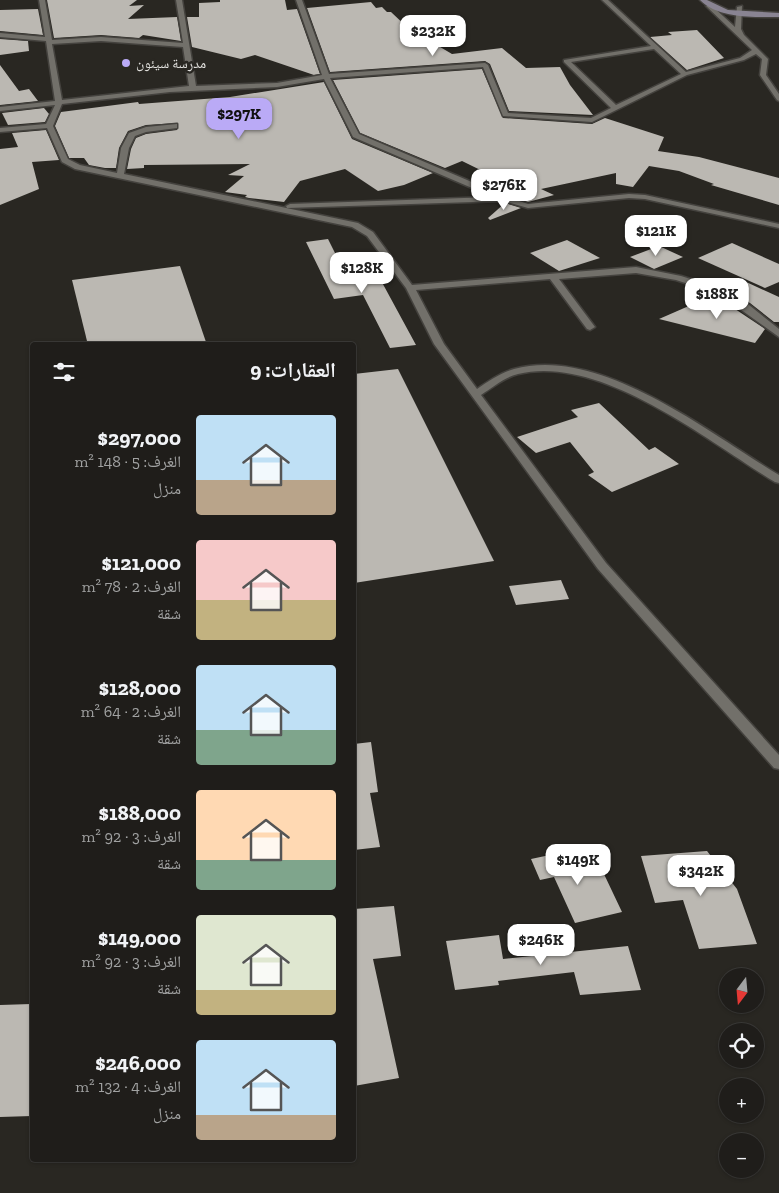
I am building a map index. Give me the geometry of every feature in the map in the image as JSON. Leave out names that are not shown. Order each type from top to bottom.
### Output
[{"type":"street","points":[[42,0],[59,103],[49,126]]},
{"type":"street","points":[[179,0],[193,88]]},
{"type":"street","points":[[299,0],[326,76],[356,135],[504,199],[528,206],[636,196],[779,226]]},
{"type":"street","points":[[605,0],[684,74]]},
{"type":"street","points":[[703,0],[742,40],[765,59],[763,75],[779,99]]},
{"type":"street","points":[[709,6],[779,14]]},
{"type":"street","points":[[737,8],[772,7]]},
{"type":"street","points":[[737,8],[738,29],[742,40]]},
{"type":"street","points":[[0,35],[48,40],[102,39],[186,46]]},
{"type":"street","points":[[614,107],[566,61],[653,47]]},
{"type":"street","points":[[49,126],[4,130],[0,110],[193,88],[269,87],[308,82],[326,76],[484,65],[505,115],[592,120],[614,107],[684,74],[742,59],[756,50]]},
{"type":"street","points":[[49,126],[69,163],[120,176],[361,228],[370,234],[410,288],[439,344],[477,393],[602,566],[779,764]]},
{"type":"street","points":[[120,176],[126,141],[137,131],[174,126]]},
{"type":"street","points":[[260,206],[327,206],[408,201],[504,199]]},
{"type":"street","points":[[410,288],[636,270],[691,280],[710,287],[752,310],[779,334]]},
{"type":"street","points":[[553,277],[590,327]]},
{"type":"street","points":[[477,393],[502,377],[529,368],[553,367],[599,377],[645,398],[779,480]]},
{"type":"building","points":[[47,0],[137,0],[129,6],[144,5],[128,19],[177,17],[181,41],[143,35],[139,38],[101,35],[54,38]]},
{"type":"building","points":[[220,0],[285,0],[287,10],[297,9],[320,74],[314,75],[255,55],[241,59],[192,47],[187,17],[199,17],[199,3],[220,2]]},
{"type":"building","points":[[371,2],[376,8],[382,7],[387,12],[391,12],[408,28],[452,54],[502,48],[526,68],[560,67],[570,85],[593,115],[509,111],[490,64],[485,61],[330,72],[307,8]]},
{"type":"building","points":[[38,9],[43,35],[0,31],[0,10]]},
{"type":"building","points":[[697,30],[724,58],[687,70],[650,37],[672,35],[668,32]]},
{"type":"building","points":[[0,39],[28,41],[29,51],[0,55]]},
{"type":"building","points":[[0,65],[19,91],[29,89],[38,101],[0,105]]},
{"type":"building","points":[[482,69],[503,118],[592,124],[605,118],[664,137],[658,151],[699,157],[779,178],[779,205],[711,185],[714,184],[679,171],[649,166],[633,187],[616,184],[616,173],[541,189],[554,195],[528,202],[512,197],[521,190],[462,161],[445,168],[360,133],[333,80]]},
{"type":"building","points":[[324,82],[352,139],[433,173],[404,185],[378,191],[345,169],[300,181],[284,202],[249,198],[245,197],[247,195],[225,192],[244,176],[228,175],[250,164],[144,165],[144,168],[127,169],[131,149],[136,138],[146,134],[177,130],[178,123],[146,125],[128,131],[119,148],[116,168],[89,165],[84,158],[69,158],[55,126],[61,112],[138,102],[139,104],[230,97]]},
{"type":"building","points":[[44,108],[49,114],[45,122],[8,125],[2,113]]},
{"type":"building","points":[[46,130],[59,160],[32,162],[39,189],[0,205],[0,149],[18,147],[12,133]]},
{"type":"building","points":[[505,203],[521,208],[490,220],[488,218]]},
{"type":"building","points":[[328,239],[348,279],[378,275],[416,345],[390,348],[363,295],[334,299],[306,242]]},
{"type":"building","points":[[567,240],[600,258],[559,271],[530,253]]},
{"type":"building","points":[[732,243],[779,264],[779,282],[765,288],[698,258]]},
{"type":"building","points":[[659,246],[683,257],[654,269],[630,257]]},
{"type":"building","points":[[180,266],[206,342],[87,342],[72,280]]},
{"type":"building","points":[[744,281],[779,297],[779,322],[774,322],[750,303],[725,290]]},
{"type":"building","points":[[714,295],[765,329],[755,343],[659,319]]},
{"type":"building","points":[[398,369],[494,561],[356,583],[356,374]]},
{"type":"building","points":[[599,403],[649,450],[655,447],[679,464],[612,492],[588,475],[594,472],[570,442],[536,453],[517,437],[578,417],[571,410]]},
{"type":"building","points":[[561,580],[569,599],[516,605],[509,586]]},
{"type":"building","points":[[371,742],[378,792],[370,793],[380,847],[356,850],[356,744]]},
{"type":"building","points":[[578,849],[590,876],[603,872],[622,912],[575,923],[554,877],[540,880],[531,859]]},
{"type":"building","points":[[707,851],[737,889],[757,944],[699,949],[683,900],[655,903],[641,856]]},
{"type":"building","points":[[394,906],[401,956],[373,959],[399,1078],[356,1086],[356,909]]},
{"type":"building","points":[[499,935],[503,959],[628,946],[641,990],[580,995],[574,972],[498,981],[499,985],[455,990],[446,941]]},
{"type":"building","points":[[30,1004],[30,1116],[0,1117],[0,1005]]},
{"type":"place","name":"مدرسة سيئون","points":[[126,63]]}]
